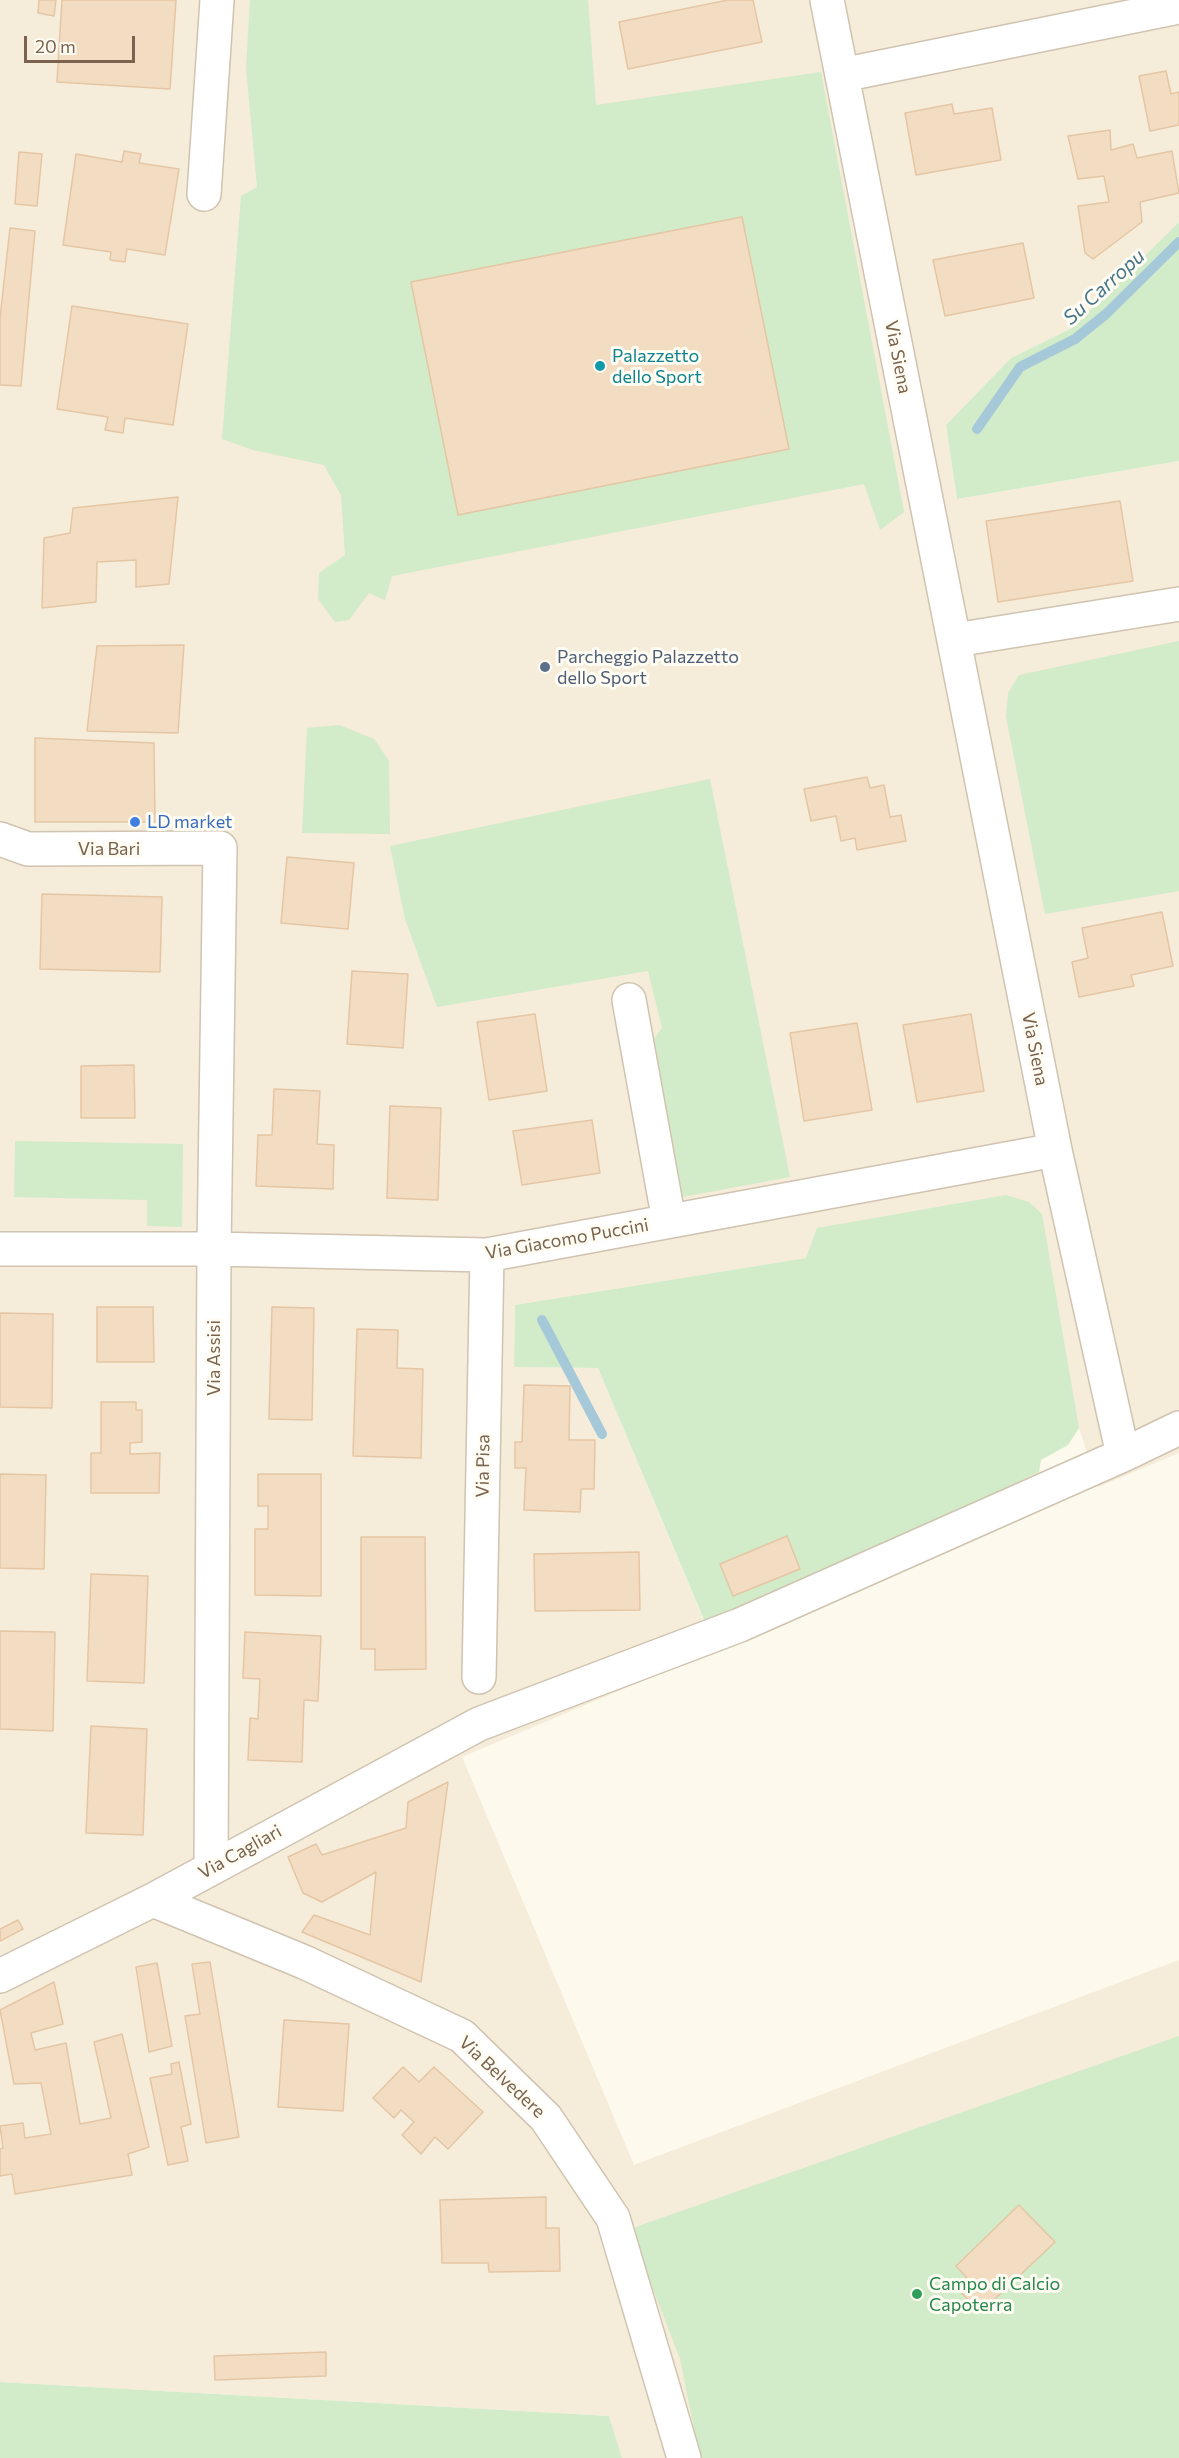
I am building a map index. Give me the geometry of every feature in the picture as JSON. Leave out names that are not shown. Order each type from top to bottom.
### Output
[{"type":"street","points":[[204,194],[217,0]]},
{"type":"street","name":"Via Siena","points":[[827,0],[1055,1150],[1123,1455]]},
{"type":"street","points":[[842,75],[1179,7]]},
{"type":"street","points":[[955,640],[1179,604]]},
{"type":"street","name":"Via Bari","points":[[0,839],[28,849],[220,848]]},
{"type":"street","name":"Via Assisi","points":[[211,1868],[214,1250],[220,848]]},
{"type":"street","points":[[629,1000],[669,1221]]},
{"type":"street","name":"Via Giacomo Puccini","points":[[0,1249],[487,1255],[1055,1150]]},
{"type":"street","name":"Via Pisa","points":[[479,1677],[487,1255]]},
{"type":"street","name":"Via Cagliari","points":[[0,1976],[153,1900],[478,1724],[740,1625],[1179,1428]]},
{"type":"street","name":"Via Belvedere","points":[[153,1900],[304,1962],[462,2036],[546,2118],[613,2218],[684,2458]]},
{"type":"shaded area","points":[[0,0],[1179,0],[1179,222],[1072,328],[1011,358],[946,425],[957,499],[1179,461],[1179,1453],[1098,1487],[1079,1428],[806,1258],[515,1305],[514,1367],[598,1368],[716,1650],[462,1757],[634,2165],[1179,1960],[1179,2458],[622,2458],[609,2416],[0,2382]]},
{"type":"green space","points":[[250,0],[588,0],[596,105],[821,72],[904,512],[880,530],[864,484],[392,576],[385,600],[369,593],[349,620],[335,622],[318,599],[319,573],[345,555],[341,495],[324,465],[253,450],[222,439],[241,196],[257,187],[246,68]]},
{"type":"green space","points":[[1179,222],[1179,461],[957,499],[946,425],[1011,358],[1072,328]]},
{"type":"green space","points":[[1179,641],[1179,891],[1045,914],[1006,717],[1008,693],[1019,675]]},
{"type":"green space","points":[[339,725],[374,739],[389,761],[390,834],[302,833],[307,728]]},
{"type":"green space","points":[[710,779],[790,1177],[683,1197],[654,1039],[662,1028],[648,971],[437,1007],[405,919],[390,846]]},
{"type":"green space","points":[[15,1141],[183,1144],[182,1227],[147,1226],[147,1200],[14,1197]]},
{"type":"green space","points":[[1006,1195],[1029,1202],[1042,1214],[1079,1428],[1068,1445],[1041,1460],[1039,1472],[798,1587],[704,1620],[598,1368],[514,1367],[515,1305],[806,1258],[817,1228]]},
{"type":"green space","name":"Campo di Calcio Capoterra","points":[[1179,2036],[1179,2458],[700,2458],[680,2359],[630,2229]]},
{"type":"green space","points":[[0,2382],[609,2416],[622,2458],[0,2458]]},
{"type":"building","points":[[39,0],[56,0],[54,16],[38,13]]},
{"type":"building","points":[[62,0],[176,0],[170,89],[57,82]]},
{"type":"building","points":[[728,0],[753,0],[762,42],[628,69],[619,22]]},
{"type":"building","points":[[1166,71],[1171,94],[1179,92],[1179,125],[1150,131],[1139,76]]},
{"type":"building","points":[[952,104],[954,114],[992,108],[1001,160],[916,175],[905,113]]},
{"type":"building","points":[[1110,130],[1111,150],[1133,144],[1137,158],[1172,151],[1179,193],[1140,202],[1142,222],[1093,259],[1085,253],[1078,206],[1109,202],[1104,176],[1078,179],[1068,136]]},
{"type":"building","points":[[124,151],[141,154],[139,163],[179,169],[165,255],[127,249],[125,262],[110,260],[111,252],[63,245],[76,154],[122,162]]},
{"type":"building","points":[[19,152],[42,154],[37,206],[15,204]]},
{"type":"building","name":"Palazzetto dello Sport","points":[[742,217],[789,449],[458,515],[411,282]]},
{"type":"building","points":[[10,228],[35,231],[21,386],[0,385],[0,318]]},
{"type":"building","points":[[1023,243],[1034,298],[945,316],[933,260]]},
{"type":"building","points":[[72,306],[188,324],[173,425],[125,418],[123,433],[105,430],[108,417],[57,409]]},
{"type":"building","points":[[178,497],[169,584],[136,587],[136,560],[97,562],[96,602],[42,608],[44,538],[70,533],[73,508]]},
{"type":"building","points":[[1120,501],[1133,581],[998,602],[986,521]]},
{"type":"building","points":[[184,645],[178,733],[87,731],[97,646]]},
{"type":"building","points":[[35,738],[154,743],[155,822],[35,822]]},
{"type":"building","points":[[867,777],[870,788],[884,785],[890,817],[901,815],[906,841],[857,850],[855,838],[841,841],[836,816],[811,821],[804,789]]},
{"type":"building","points":[[287,857],[354,863],[348,929],[281,923]]},
{"type":"building","points":[[42,894],[162,897],[160,972],[40,969]]},
{"type":"building","points":[[1162,912],[1173,966],[1131,975],[1134,986],[1079,997],[1072,962],[1088,958],[1082,928]]},
{"type":"building","points":[[352,971],[408,974],[403,1048],[347,1044]]},
{"type":"building","points":[[535,1014],[547,1091],[489,1100],[477,1022]]},
{"type":"building","points":[[971,1014],[984,1091],[917,1102],[903,1025]]},
{"type":"building","points":[[857,1023],[872,1110],[804,1121],[790,1033]]},
{"type":"building","points":[[134,1065],[135,1118],[81,1118],[81,1066]]},
{"type":"building","points":[[274,1089],[320,1091],[317,1144],[334,1145],[333,1189],[256,1186],[258,1135],[272,1135]]},
{"type":"building","points":[[390,1106],[441,1108],[438,1200],[387,1198]]},
{"type":"building","points":[[592,1120],[600,1173],[522,1185],[513,1131]]},
{"type":"building","points":[[97,1307],[153,1307],[154,1362],[97,1362]]},
{"type":"building","points":[[272,1307],[314,1308],[312,1420],[269,1419]]},
{"type":"building","points":[[0,1313],[53,1314],[52,1408],[0,1407]]},
{"type":"building","points":[[357,1329],[398,1330],[397,1368],[423,1369],[421,1458],[353,1456]]},
{"type":"building","points":[[524,1385],[570,1386],[569,1440],[595,1440],[594,1489],[581,1489],[580,1512],[524,1510],[526,1468],[515,1468],[515,1442],[522,1442]]},
{"type":"building","points":[[101,1402],[136,1402],[136,1410],[142,1410],[142,1442],[130,1443],[130,1454],[160,1453],[159,1493],[91,1493],[91,1453],[101,1453]]},
{"type":"building","points":[[0,1474],[46,1475],[44,1569],[0,1568]]},
{"type":"building","points":[[258,1474],[321,1474],[321,1596],[255,1595],[255,1529],[268,1529],[268,1506],[258,1506]]},
{"type":"building","points":[[787,1536],[800,1569],[733,1596],[720,1564]]},
{"type":"building","points":[[361,1537],[425,1537],[426,1669],[375,1670],[375,1649],[361,1649]]},
{"type":"building","points":[[639,1552],[640,1610],[535,1611],[534,1554]]},
{"type":"building","points":[[91,1574],[148,1576],[144,1683],[87,1681]]},
{"type":"building","points":[[0,1631],[55,1632],[53,1731],[0,1729]]},
{"type":"building","points":[[245,1632],[321,1636],[318,1701],[304,1700],[302,1762],[248,1760],[250,1718],[258,1719],[260,1679],[243,1678]]},
{"type":"building","points":[[91,1726],[147,1729],[143,1835],[86,1833]]},
{"type":"building","points":[[448,1782],[421,1982],[302,1932],[314,1915],[370,1935],[376,1872],[322,1902],[303,1893],[288,1857],[316,1844],[322,1855],[406,1828],[408,1802]]},
{"type":"building","points":[[18,1920],[23,1929],[0,1941],[0,1929]]},
{"type":"building","points":[[210,1962],[239,2137],[206,2143],[185,2016],[200,2014],[192,1964]]},
{"type":"building","points":[[157,1963],[172,2046],[149,2052],[136,1967]]},
{"type":"building","points":[[54,1982],[63,2024],[31,2033],[35,2050],[66,2043],[80,2124],[111,2118],[94,2042],[122,2034],[149,2147],[128,2154],[132,2175],[15,2194],[12,2174],[0,2176],[0,2149],[3,2148],[0,2126],[23,2123],[25,2138],[51,2134],[41,2083],[14,2084],[0,2010]]},
{"type":"building","points":[[284,2020],[349,2024],[343,2111],[278,2107]]},
{"type":"building","points":[[179,2062],[191,2124],[181,2127],[188,2161],[168,2165],[150,2078],[172,2074],[171,2064]]},
{"type":"building","points":[[403,2067],[419,2082],[434,2067],[483,2112],[448,2149],[435,2137],[421,2154],[402,2135],[414,2122],[401,2110],[394,2118],[373,2098]]},
{"type":"building","points":[[546,2197],[546,2228],[559,2228],[560,2271],[489,2272],[488,2263],[442,2263],[440,2200]]},
{"type":"building","points":[[1019,2205],[1055,2242],[980,2313],[959,2290],[969,2280],[956,2266]]},
{"type":"building","points":[[326,2352],[326,2376],[215,2380],[214,2356]]},
{"type":"waterway","name":"Su Carropu","points":[[977,429],[1020,367],[1075,339],[1106,314],[1179,242]]},
{"type":"waterway","points":[[542,1320],[602,1434]]},
{"type":"place","name":"Palazzetto dello Sport","points":[[600,366]]},
{"type":"place","name":"Parcheggio Palazzetto dello Sport","points":[[545,667]]},
{"type":"place","name":"LD market","points":[[135,822]]},
{"type":"place","name":"Campo di Calcio Capoterra","points":[[917,2294]]}]
